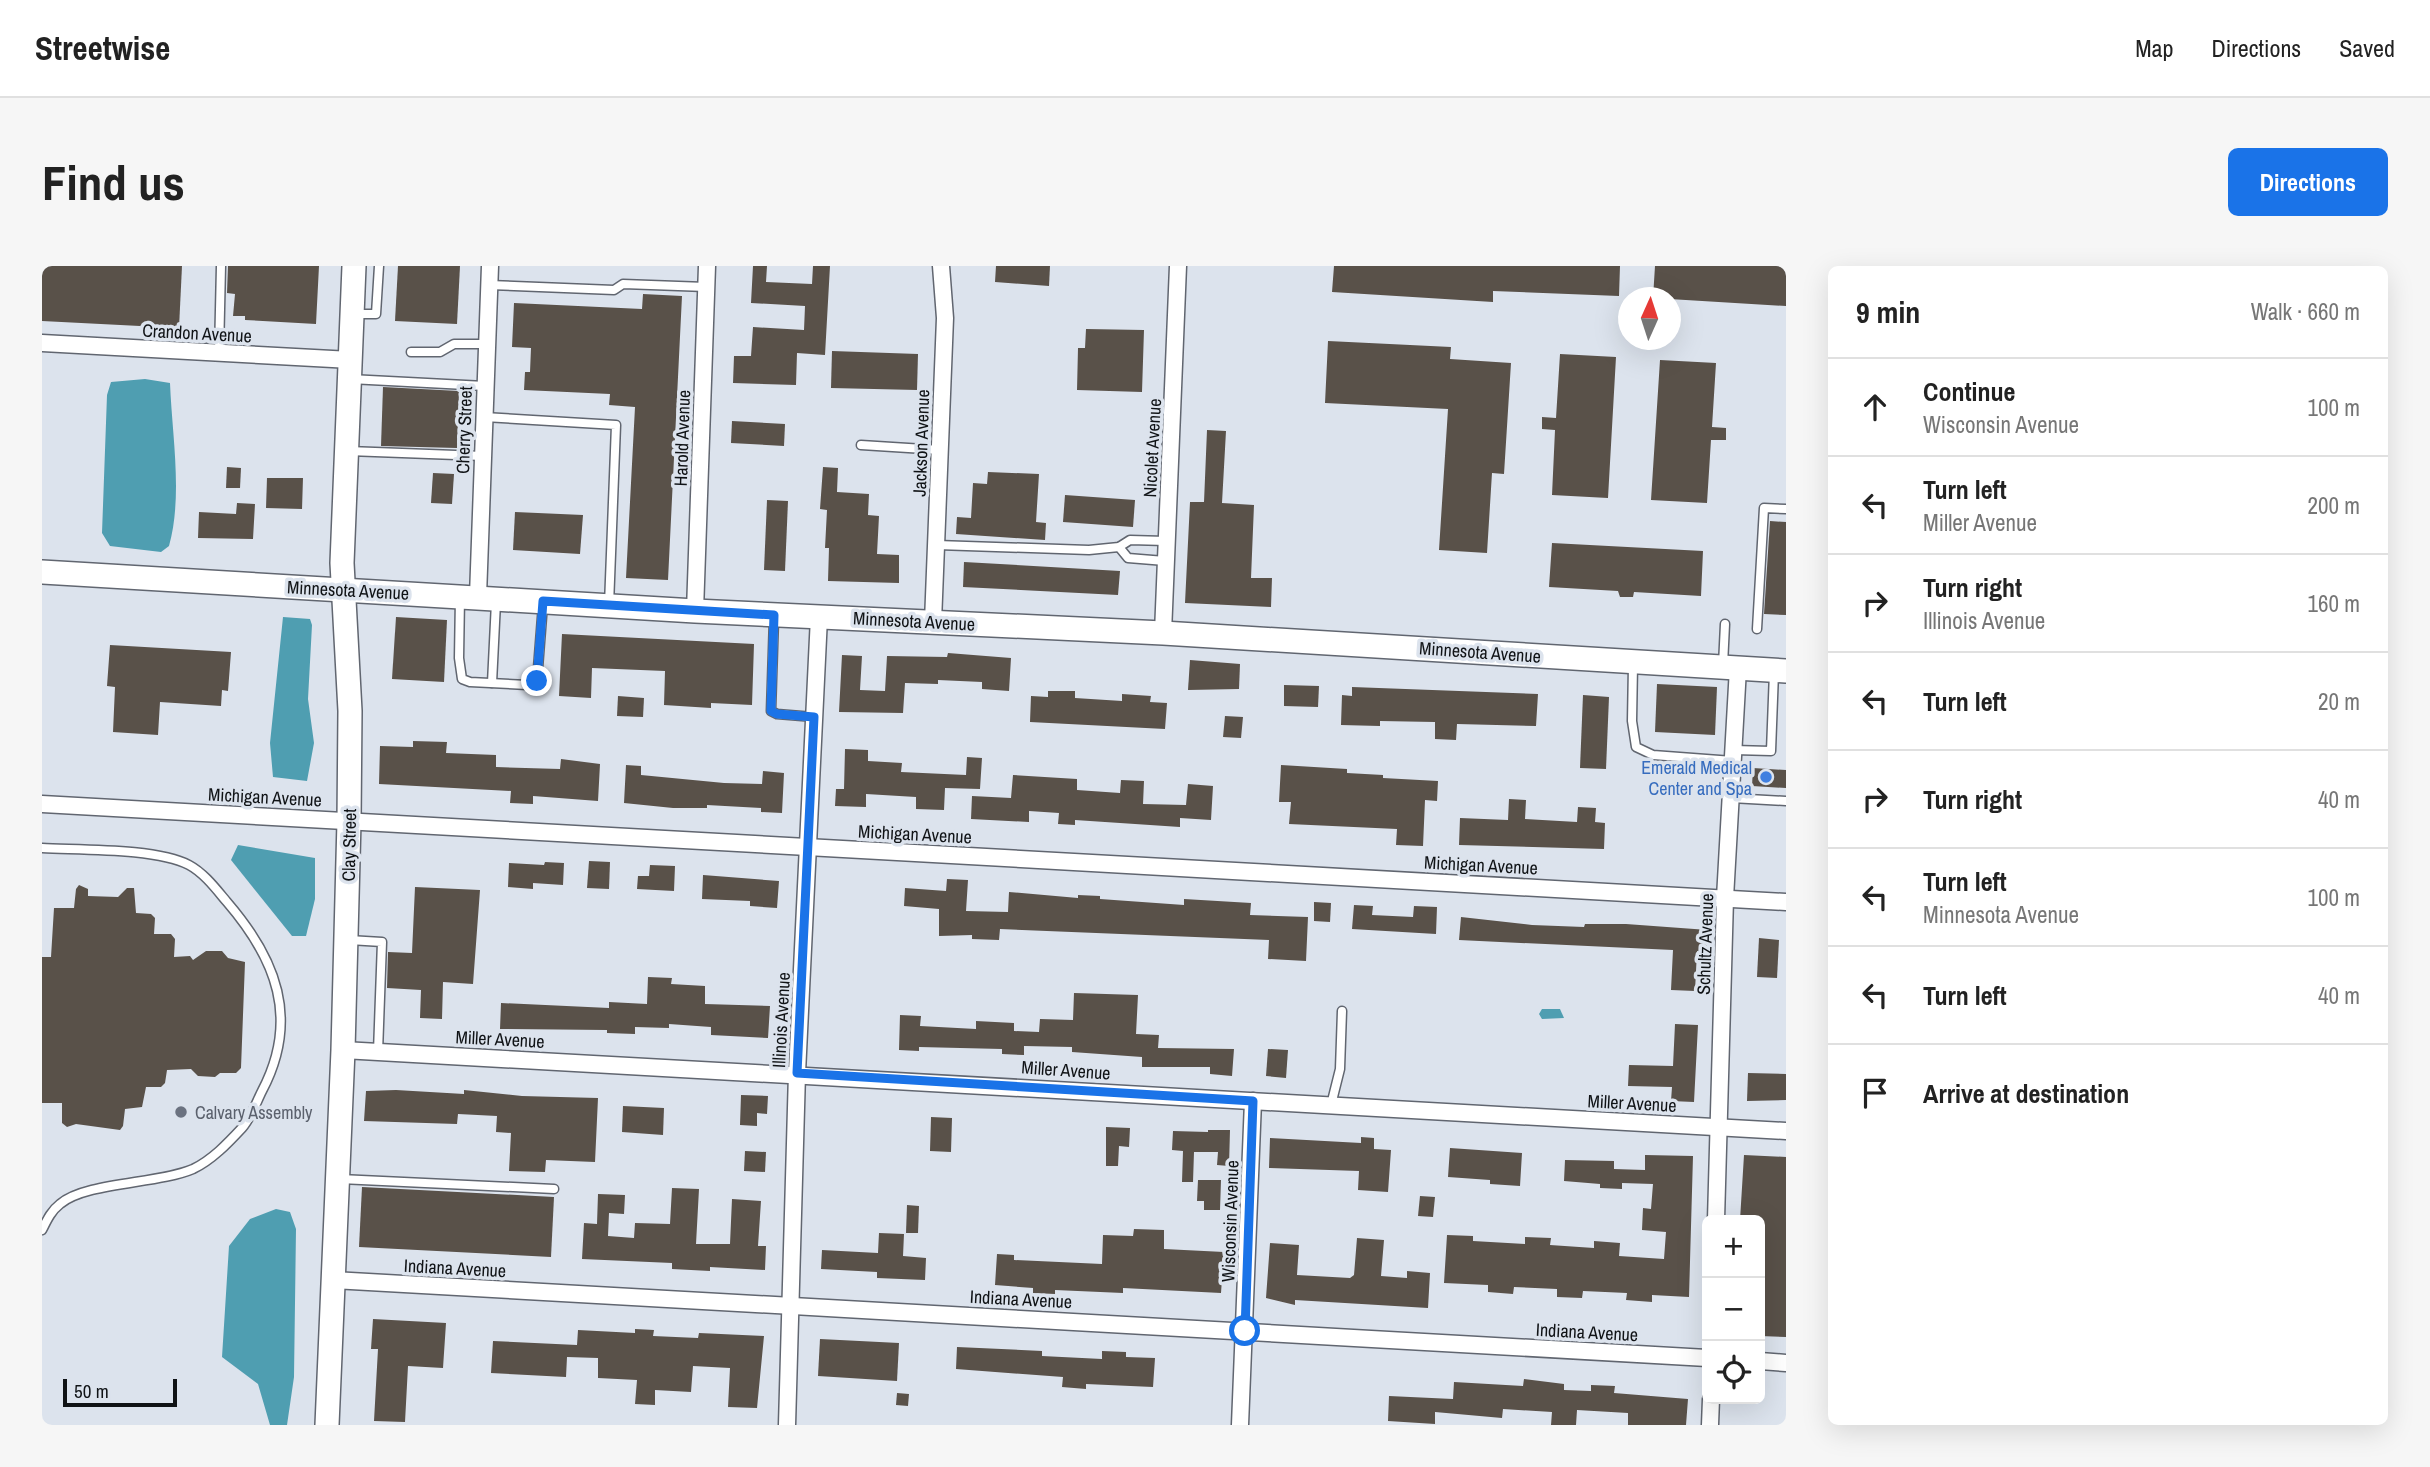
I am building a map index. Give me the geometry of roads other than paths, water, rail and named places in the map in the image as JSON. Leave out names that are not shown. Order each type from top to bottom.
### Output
[{"type":"street","name":"Clay Street","points":[[327,1425],[343,1050],[349,821],[350,711],[342,564],[354,266]]},
{"type":"street","name":"Cherry Street","points":[[478,596],[490,266]]},
{"type":"street","name":"Harold Avenue","points":[[695,611],[707,266]]},
{"type":"street","name":"Jackson Avenue","points":[[933,622],[944,318],[941,266]]},
{"type":"street","name":"Nicolet Avenue","points":[[1163,633],[1178,266]]},
{"type":"street","name":"Crandon Avenue","points":[[42,343],[219,353],[351,370]]},
{"type":"street","name":"Minnesota Avenue","points":[[42,572],[695,611],[1163,633],[1780,671]]},
{"type":"street","name":"Illinois Avenue","points":[[787,1425],[797,1073],[819,617]]},
{"type":"street","name":"Schultz Avenue","points":[[1716,1215],[1733,755],[1730,668]]},
{"type":"street","name":"Michigan Avenue","points":[[42,804],[1786,902]]},
{"type":"street","name":"Miller Avenue","points":[[343,1050],[797,1073],[1786,1131]]},
{"type":"street","name":"Wisconsin Avenue","points":[[1240,1425],[1253,1101]]},
{"type":"street","name":"Indiana Avenue","points":[[333,1280],[1702,1358]]},
{"type":"street","points":[[1765,1362],[1786,1363]]},
{"type":"street","points":[[1710,1425],[1711,1404]]},
{"type":"lane","points":[[219,353],[221,266]]},
{"type":"lane","points":[[352,314],[376,314],[379,266]]},
{"type":"lane","points":[[489,285],[614,290],[623,284],[706,287]]},
{"type":"lane","points":[[411,352],[440,352],[454,344],[487,344]]},
{"type":"lane","points":[[351,370],[418,382],[485,386]]},
{"type":"lane","points":[[484,417],[616,425],[609,605]]},
{"type":"lane","points":[[861,445],[940,450]]},
{"type":"lane","points":[[348,451],[483,456]]},
{"type":"lane","points":[[1757,629],[1764,508],[1786,509]]},
{"type":"lane","points":[[937,545],[1089,550],[1119,547],[1130,540],[1167,541]]},
{"type":"lane","points":[[1119,547],[1128,558],[1166,561]]},
{"type":"lane","points":[[478,596],[459,658],[462,679],[492,683],[527,684],[537,681],[543,601]]},
{"type":"lane","points":[[478,596],[492,683]]},
{"type":"lane","points":[[774,615],[771,711],[777,714],[814,717]]},
{"type":"lane","points":[[1725,624],[1730,668]]},
{"type":"lane","points":[[1633,662],[1632,721],[1636,747],[1653,755],[1733,755],[1771,751],[1780,671]]},
{"type":"lane","points":[[1731,798],[1786,801]]},
{"type":"lane","points":[[42,848],[170,856],[191,866],[209,881],[251,930],[270,964],[280,994],[280,1022],[272,1073],[245,1125],[220,1151],[193,1168],[134,1184],[88,1191],[61,1202],[42,1230]]},
{"type":"lane","points":[[346,940],[382,942],[378,1052]]},
{"type":"lane","points":[[1331,1105],[1339,1081],[1342,1012]]},
{"type":"lane","points":[[337,1178],[554,1189]]},
{"type":"water","points":[[145,379],[170,383],[176,465],[175,507],[169,546],[161,552],[110,546],[102,533],[107,395],[111,382]]},
{"type":"water","points":[[283,617],[310,619],[312,625],[308,699],[314,743],[307,781],[273,777],[270,743]]},
{"type":"water","points":[[238,845],[315,858],[315,899],[306,936],[292,936],[231,860]]},
{"type":"water","points":[[1542,1009],[1560,1009],[1564,1018],[1542,1019],[1539,1014]]},
{"type":"water","points":[[276,1209],[290,1212],[296,1229],[294,1377],[287,1425],[270,1425],[258,1384],[222,1357],[229,1246],[250,1219]]},
{"type":"place","name":"Emerald Medical Center and Spa","points":[[1766,777]]},
{"type":"place","name":"Calvary Assembly","points":[[181,1112]]}]
